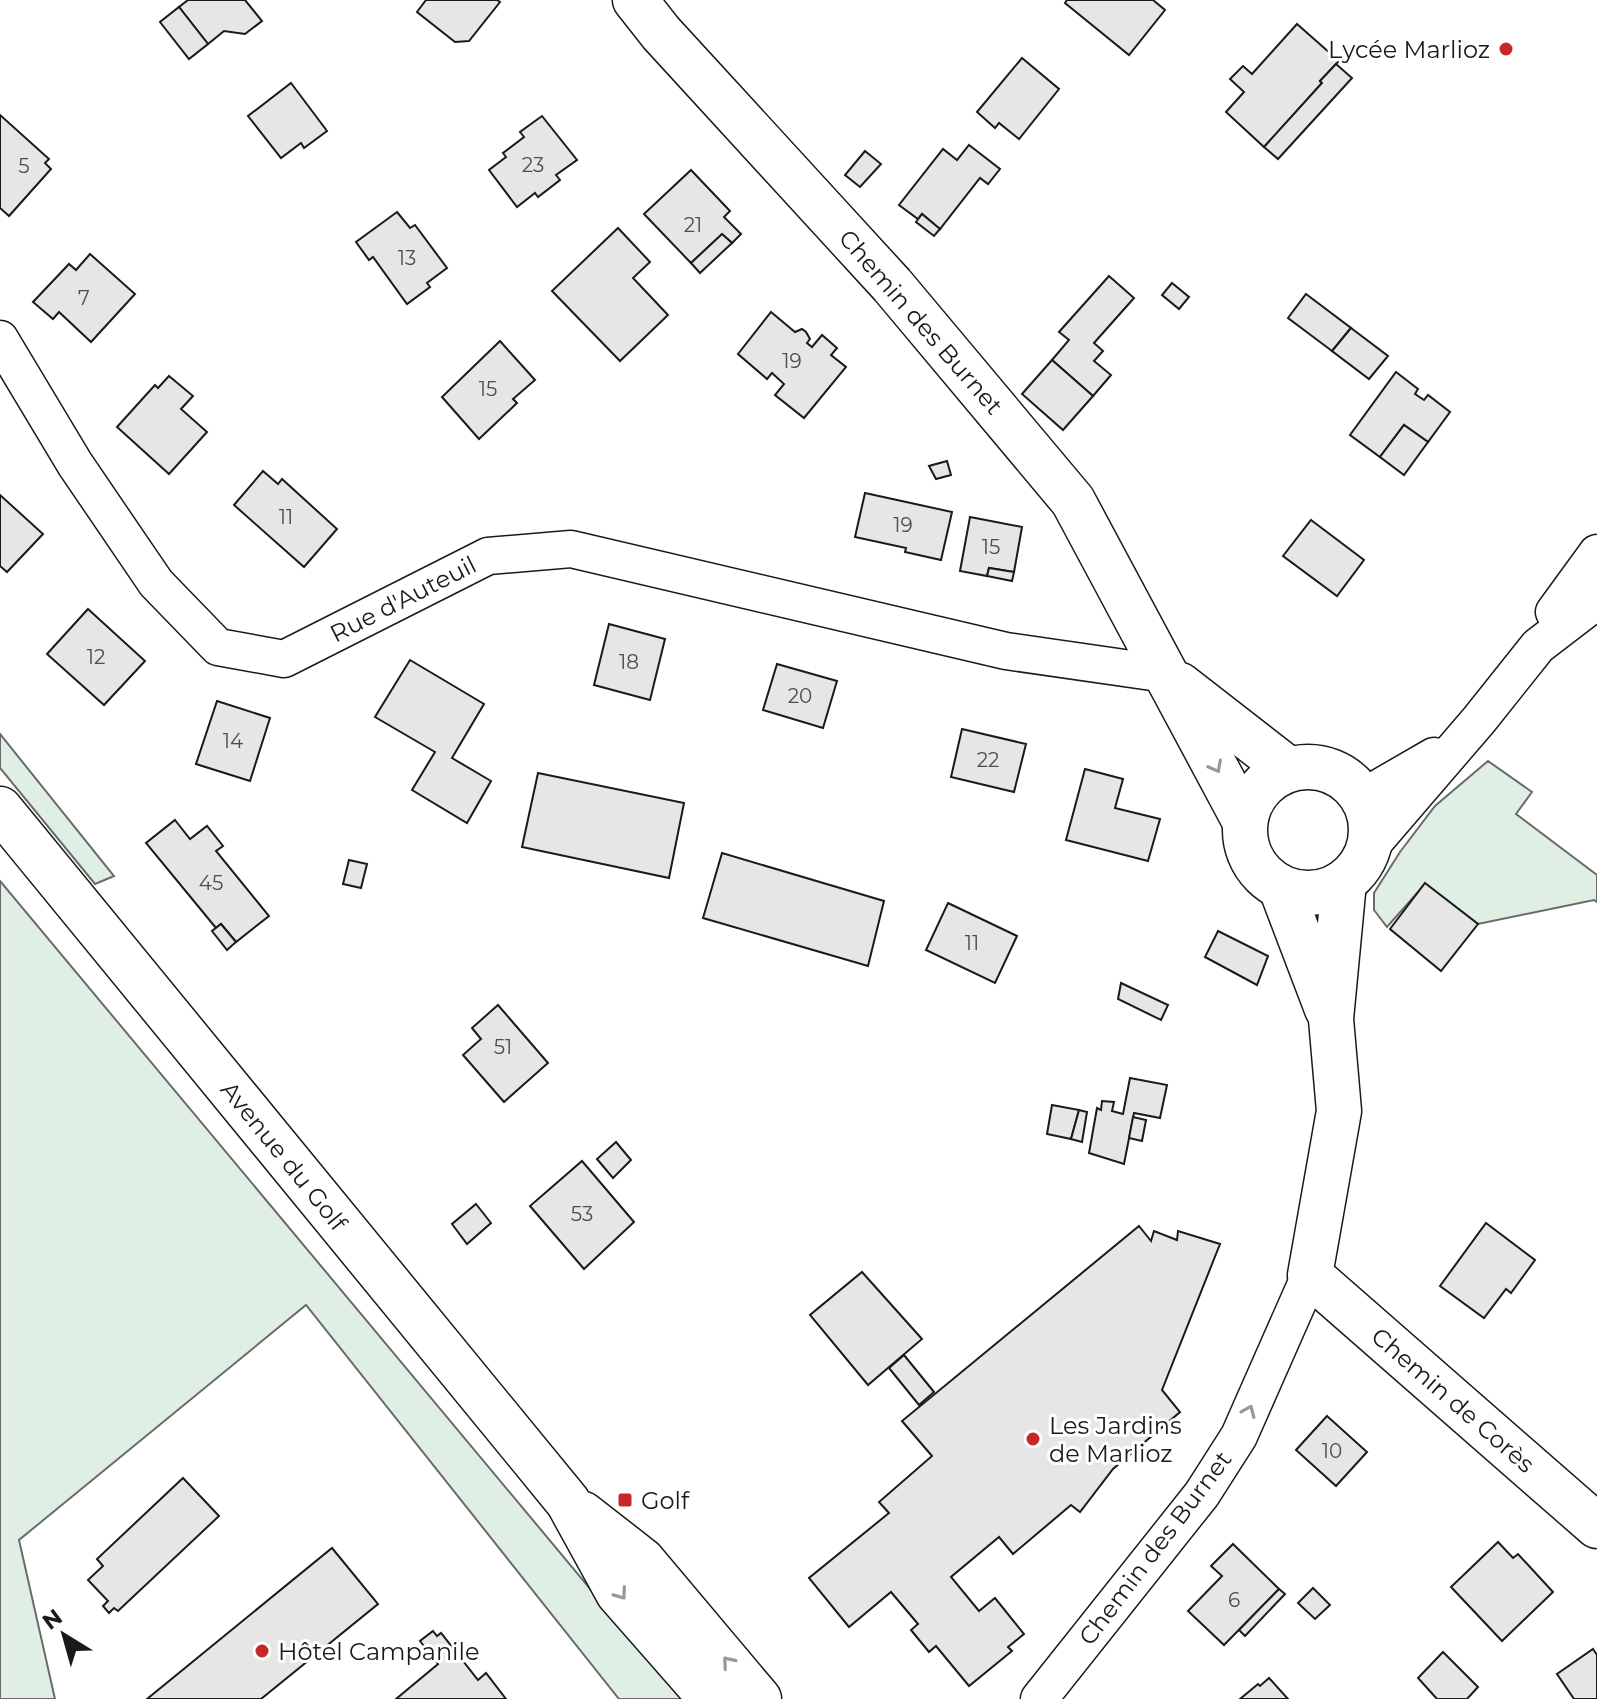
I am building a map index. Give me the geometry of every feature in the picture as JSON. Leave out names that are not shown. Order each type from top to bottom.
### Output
[{"type":"street","name":"Chemin des Burnet","points":[[635,0],[661,33],[892,285],[1073,501],[1245,822]]},
{"type":"street","name":"Rue d'Auteuil","points":[[0,339],[75,464],[156,583],[218,647],[284,659],[488,556],[571,549],[1006,651],[1166,674]]},
{"type":"street","points":[[1547,638],[1546,623],[1597,553]]},
{"type":"street","points":[[1356,865],[1371,822],[1363,797],[1341,776],[1325,768],[1306,766],[1288,769],[1272,777],[1259,789],[1245,822],[1245,842],[1252,861],[1264,876],[1281,888],[1297,893],[1329,890],[1356,865],[1479,720],[1597,571]]},
{"type":"street","points":[[1547,638],[1585,610],[1597,593]]},
{"type":"street","points":[[1082,663],[1144,632]]},
{"type":"street","name":"Chemin des Burnet","points":[[1166,674],[1288,769]]},
{"type":"street","points":[[1363,797],[1418,767],[1462,737]]},
{"type":"street","name":"Avenue du Golf","points":[[0,809],[568,1502]]},
{"type":"street","name":"Chemin des Burnet","points":[[1039,1699],[1202,1494],[1239,1436],[1310,1275],[1339,1111],[1331,1019],[1356,865]]},
{"type":"street","name":"Chemin des Burnet","points":[[1281,888],[1331,1019]]},
{"type":"street","name":"Chemin de Corès","points":[[1310,1275],[1597,1526]]},
{"type":"street","points":[[568,1502],[618,1593],[711,1699]]},
{"type":"street","points":[[568,1502],[642,1560],[759,1699]]},
{"type":"green space","points":[[0,734],[114,876],[95,884],[0,768]]},
{"type":"green space","points":[[1488,761],[1532,792],[1516,814],[1597,875],[1597,902],[1594,900],[1478,924],[1425,884],[1387,927],[1374,910],[1374,893],[1435,806]]},
{"type":"green space","points":[[0,881],[682,1699],[619,1699],[306,1305],[19,1540],[55,1699],[0,1699]]},
{"type":"building","points":[[188,0],[245,0],[262,21],[245,34],[224,31],[208,44],[179,7]]},
{"type":"building","points":[[426,0],[500,2],[469,41],[455,42],[417,12]]},
{"type":"building","points":[[1067,0],[1153,0],[1165,10],[1129,55],[1065,3]]},
{"type":"building","points":[[179,7],[208,44],[189,59],[160,22]]},
{"type":"building","points":[[1297,24],[1339,61],[1264,147],[1226,112],[1244,92],[1230,79],[1243,66],[1252,74]]},
{"type":"building","points":[[1022,58],[1059,89],[1019,139],[999,123],[995,128],[977,112]]},
{"type":"building","points":[[1336,64],[1352,78],[1278,159],[1264,147]]},
{"type":"building","points":[[291,83],[327,131],[304,148],[301,143],[281,158],[248,116]]},
{"type":"building","points":[[0,115],[49,159],[45,163],[51,169],[9,216],[0,208]]},
{"type":"building","points":[[542,116],[577,160],[556,175],[560,180],[538,197],[535,193],[517,207],[489,170],[506,157],[503,153],[524,137],[520,132]]},
{"type":"building","points":[[969,145],[1000,169],[988,184],[980,178],[940,229],[922,214],[918,219],[899,205],[943,149],[957,160]]},
{"type":"building","points":[[865,151],[881,164],[860,187],[845,175]]},
{"type":"building","points":[[691,170],[730,211],[724,217],[741,234],[732,243],[722,234],[691,263],[644,214]]},
{"type":"building","points":[[397,212],[410,228],[415,225],[447,268],[427,283],[430,287],[407,304],[373,257],[369,260],[356,242]]},
{"type":"building","points":[[922,214],[940,229],[934,236],[916,222]]},
{"type":"building","points":[[618,228],[650,262],[633,278],[668,315],[620,361],[552,291]]},
{"type":"building","points":[[722,234],[732,243],[700,273],[691,263]]},
{"type":"building","points":[[90,254],[135,294],[91,342],[59,312],[53,319],[33,302],[69,264],[76,270]]},
{"type":"building","points":[[1109,276],[1134,298],[1094,343],[1103,351],[1094,361],[1111,375],[1093,396],[1052,360],[1069,340],[1059,332]]},
{"type":"building","points":[[1172,283],[1189,297],[1179,309],[1162,295]]},
{"type":"building","points":[[1306,294],[1351,328],[1332,351],[1288,318]]},
{"type":"building","points":[[771,312],[795,332],[802,329],[806,332],[810,339],[807,343],[812,347],[822,335],[837,348],[831,355],[846,367],[804,418],[775,395],[784,384],[772,373],[767,379],[738,354]]},
{"type":"building","points":[[1351,328],[1388,356],[1369,379],[1332,351]]},
{"type":"building","points":[[500,341],[535,380],[513,399],[517,403],[479,439],[442,397]]},
{"type":"building","points":[[1052,360],[1093,396],[1063,430],[1022,394]]},
{"type":"building","points":[[1396,372],[1418,389],[1415,394],[1424,400],[1428,395],[1450,412],[1428,442],[1404,425],[1380,457],[1350,435]]},
{"type":"building","points":[[169,376],[193,396],[181,409],[207,432],[169,474],[117,427],[155,385],[158,388]]},
{"type":"building","points":[[1404,425],[1428,442],[1404,475],[1380,457]]},
{"type":"building","points":[[947,461],[951,475],[936,479],[929,466]]},
{"type":"building","points":[[263,471],[278,484],[282,479],[337,529],[304,567],[234,505]]},
{"type":"building","points":[[865,493],[952,512],[941,560],[905,552],[906,548],[855,537]]},
{"type":"building","points":[[0,495],[43,534],[7,572],[0,566]]},
{"type":"building","points":[[970,517],[1022,527],[1014,572],[989,568],[987,576],[960,571]]},
{"type":"building","points":[[1311,520],[1364,560],[1337,596],[1283,556]]},
{"type":"building","points":[[989,568],[1014,572],[1012,581],[987,576]]},
{"type":"building","points":[[88,609],[145,661],[104,705],[47,654]]},
{"type":"building","points":[[609,624],[665,639],[650,700],[594,685]]},
{"type":"building","points":[[410,660],[484,704],[452,758],[491,781],[467,823],[412,790],[435,752],[375,717]]},
{"type":"building","points":[[777,664],[837,681],[823,728],[763,710]]},
{"type":"building","points":[[217,701],[270,718],[250,781],[196,764]]},
{"type":"building","points":[[962,729],[1026,744],[1014,792],[951,777]]},
{"type":"building","points":[[1085,769],[1123,779],[1115,808],[1160,819],[1148,861],[1066,840]]},
{"type":"building","points":[[538,773],[684,803],[669,878],[522,847]]},
{"type":"building","points":[[175,820],[190,839],[207,826],[223,846],[216,851],[269,916],[236,942],[221,924],[216,928],[146,843]]},
{"type":"building","points":[[722,853],[884,901],[868,966],[703,918]]},
{"type":"building","points":[[349,860],[367,864],[361,888],[343,884]]},
{"type":"building","points":[[1425,883],[1478,924],[1441,971],[1390,929]]},
{"type":"building","points":[[948,903],[1017,936],[995,983],[926,950]]},
{"type":"building","points":[[221,924],[236,942],[227,950],[212,931]]},
{"type":"building","points":[[1218,931],[1268,956],[1257,985],[1205,957]]},
{"type":"building","points":[[1121,983],[1168,1005],[1161,1020],[1118,999]]},
{"type":"building","points":[[498,1005],[548,1063],[504,1102],[463,1055],[481,1039],[472,1028]]},
{"type":"building","points":[[1130,1078],[1167,1085],[1160,1118],[1134,1113],[1124,1164],[1089,1153],[1097,1108],[1101,1110],[1102,1101],[1114,1102],[1112,1111],[1123,1114]]},
{"type":"building","points":[[1052,1105],[1079,1110],[1071,1139],[1047,1134]]},
{"type":"building","points":[[1079,1110],[1087,1112],[1082,1142],[1071,1139]]},
{"type":"building","points":[[1133,1117],[1146,1120],[1142,1141],[1129,1138]]},
{"type":"building","points":[[616,1142],[631,1160],[613,1178],[597,1159]]},
{"type":"building","points":[[582,1161],[634,1222],[584,1269],[530,1206]]},
{"type":"building","points":[[476,1204],[491,1223],[467,1244],[452,1224]]},
{"type":"building","points":[[1486,1223],[1535,1260],[1511,1293],[1506,1289],[1484,1318],[1440,1286]]},
{"type":"building","name":"Les Jardins de Marlioz","points":[[1139,1226],[1151,1241],[1154,1231],[1177,1240],[1178,1231],[1220,1244],[1162,1390],[1180,1412],[1113,1469],[1080,1512],[1071,1505],[1013,1554],[999,1537],[951,1577],[979,1611],[995,1598],[1024,1634],[1008,1647],[1012,1651],[969,1686],[936,1646],[929,1652],[911,1630],[918,1624],[891,1592],[849,1627],[809,1578],[889,1513],[879,1502],[932,1456],[902,1421]]},
{"type":"building","points":[[862,1272],[922,1339],[868,1385],[810,1315]]},
{"type":"building","points":[[904,1355],[934,1392],[919,1405],[889,1368]]},
{"type":"building","points":[[1327,1416],[1367,1452],[1336,1486],[1296,1450]]},
{"type":"building","points":[[183,1478],[219,1516],[118,1611],[114,1608],[109,1613],[103,1606],[108,1601],[88,1580],[103,1566],[97,1559]]},
{"type":"building","points":[[1498,1542],[1513,1558],[1518,1554],[1553,1592],[1502,1641],[1451,1587]]},
{"type":"building","points":[[1233,1544],[1279,1589],[1224,1645],[1188,1611],[1222,1576],[1211,1566]]},
{"type":"building","name":"Hôtel Campanile","points":[[332,1548],[378,1604],[261,1699],[147,1699]]},
{"type":"building","points":[[1313,1588],[1330,1605],[1315,1619],[1298,1603]]},
{"type":"building","points":[[1279,1589],[1285,1594],[1245,1636],[1239,1630]]},
{"type":"building","points":[[433,1631],[437,1636],[441,1633],[478,1680],[486,1673],[506,1699],[396,1699],[438,1664],[420,1641]]},
{"type":"building","points":[[1593,1649],[1597,1655],[1597,1699],[1574,1699],[1557,1674]]},
{"type":"building","points":[[1443,1652],[1478,1687],[1467,1699],[1437,1699],[1418,1678]]},
{"type":"building","points":[[1269,1678],[1288,1699],[1240,1699],[1258,1684],[1260,1686]]},
{"type":"place","name":"Lycée Marlioz","points":[[1506,49]]},
{"type":"place","name":"Les Jardins de Marlioz","points":[[1033,1439]]},
{"type":"place","name":"Golf","points":[[625,1500]]},
{"type":"place","name":"Hôtel Campanile","points":[[262,1651]]}]
